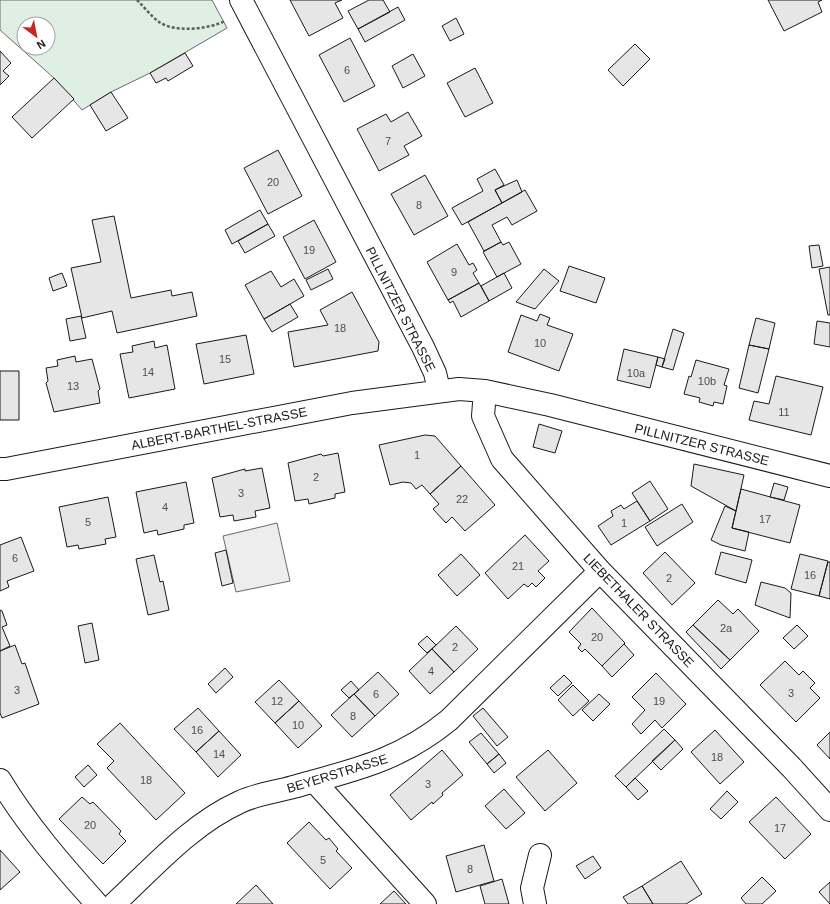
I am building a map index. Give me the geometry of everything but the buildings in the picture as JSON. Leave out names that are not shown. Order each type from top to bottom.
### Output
[{"type":"street","name":"PILLNITZER STRASSE","points":[[243,5],[423,347],[436,373],[439,390],[459,389],[485,391],[550,405],[830,476]]},
{"type":"street","name":"ALBERT-BARTHEL-STRASSE","points":[[0,468],[13,468],[352,403],[439,390]]},
{"type":"street","name":"LIEBETHALER STRASSE","points":[[485,391],[483,416],[502,458],[600,572],[792,768],[830,810]]},
{"type":"street","name":"BEYERSTRASSE","points":[[114,904],[201,824],[221,811],[242,801],[373,764],[399,754],[428,737],[449,720],[600,572]]},
{"type":"street","points":[[0,780],[14,803],[54,856],[96,904]]},
{"type":"street","points":[[314,781],[425,904]]},
{"type":"street","points":[[535,904],[532,888],[540,855]]},
{"type":"path","points":[[137,0],[160,22],[187,30],[217,25],[243,5]]},
{"type":"green space","points":[[0,0],[212,0],[227,28],[150,73],[111,92],[82,110],[54,78],[29,56],[56,56],[56,16],[16,16],[16,44],[0,30]]},
{"type":"shaded area","points":[[277,523],[290,581],[236,592],[223,536]]}]
